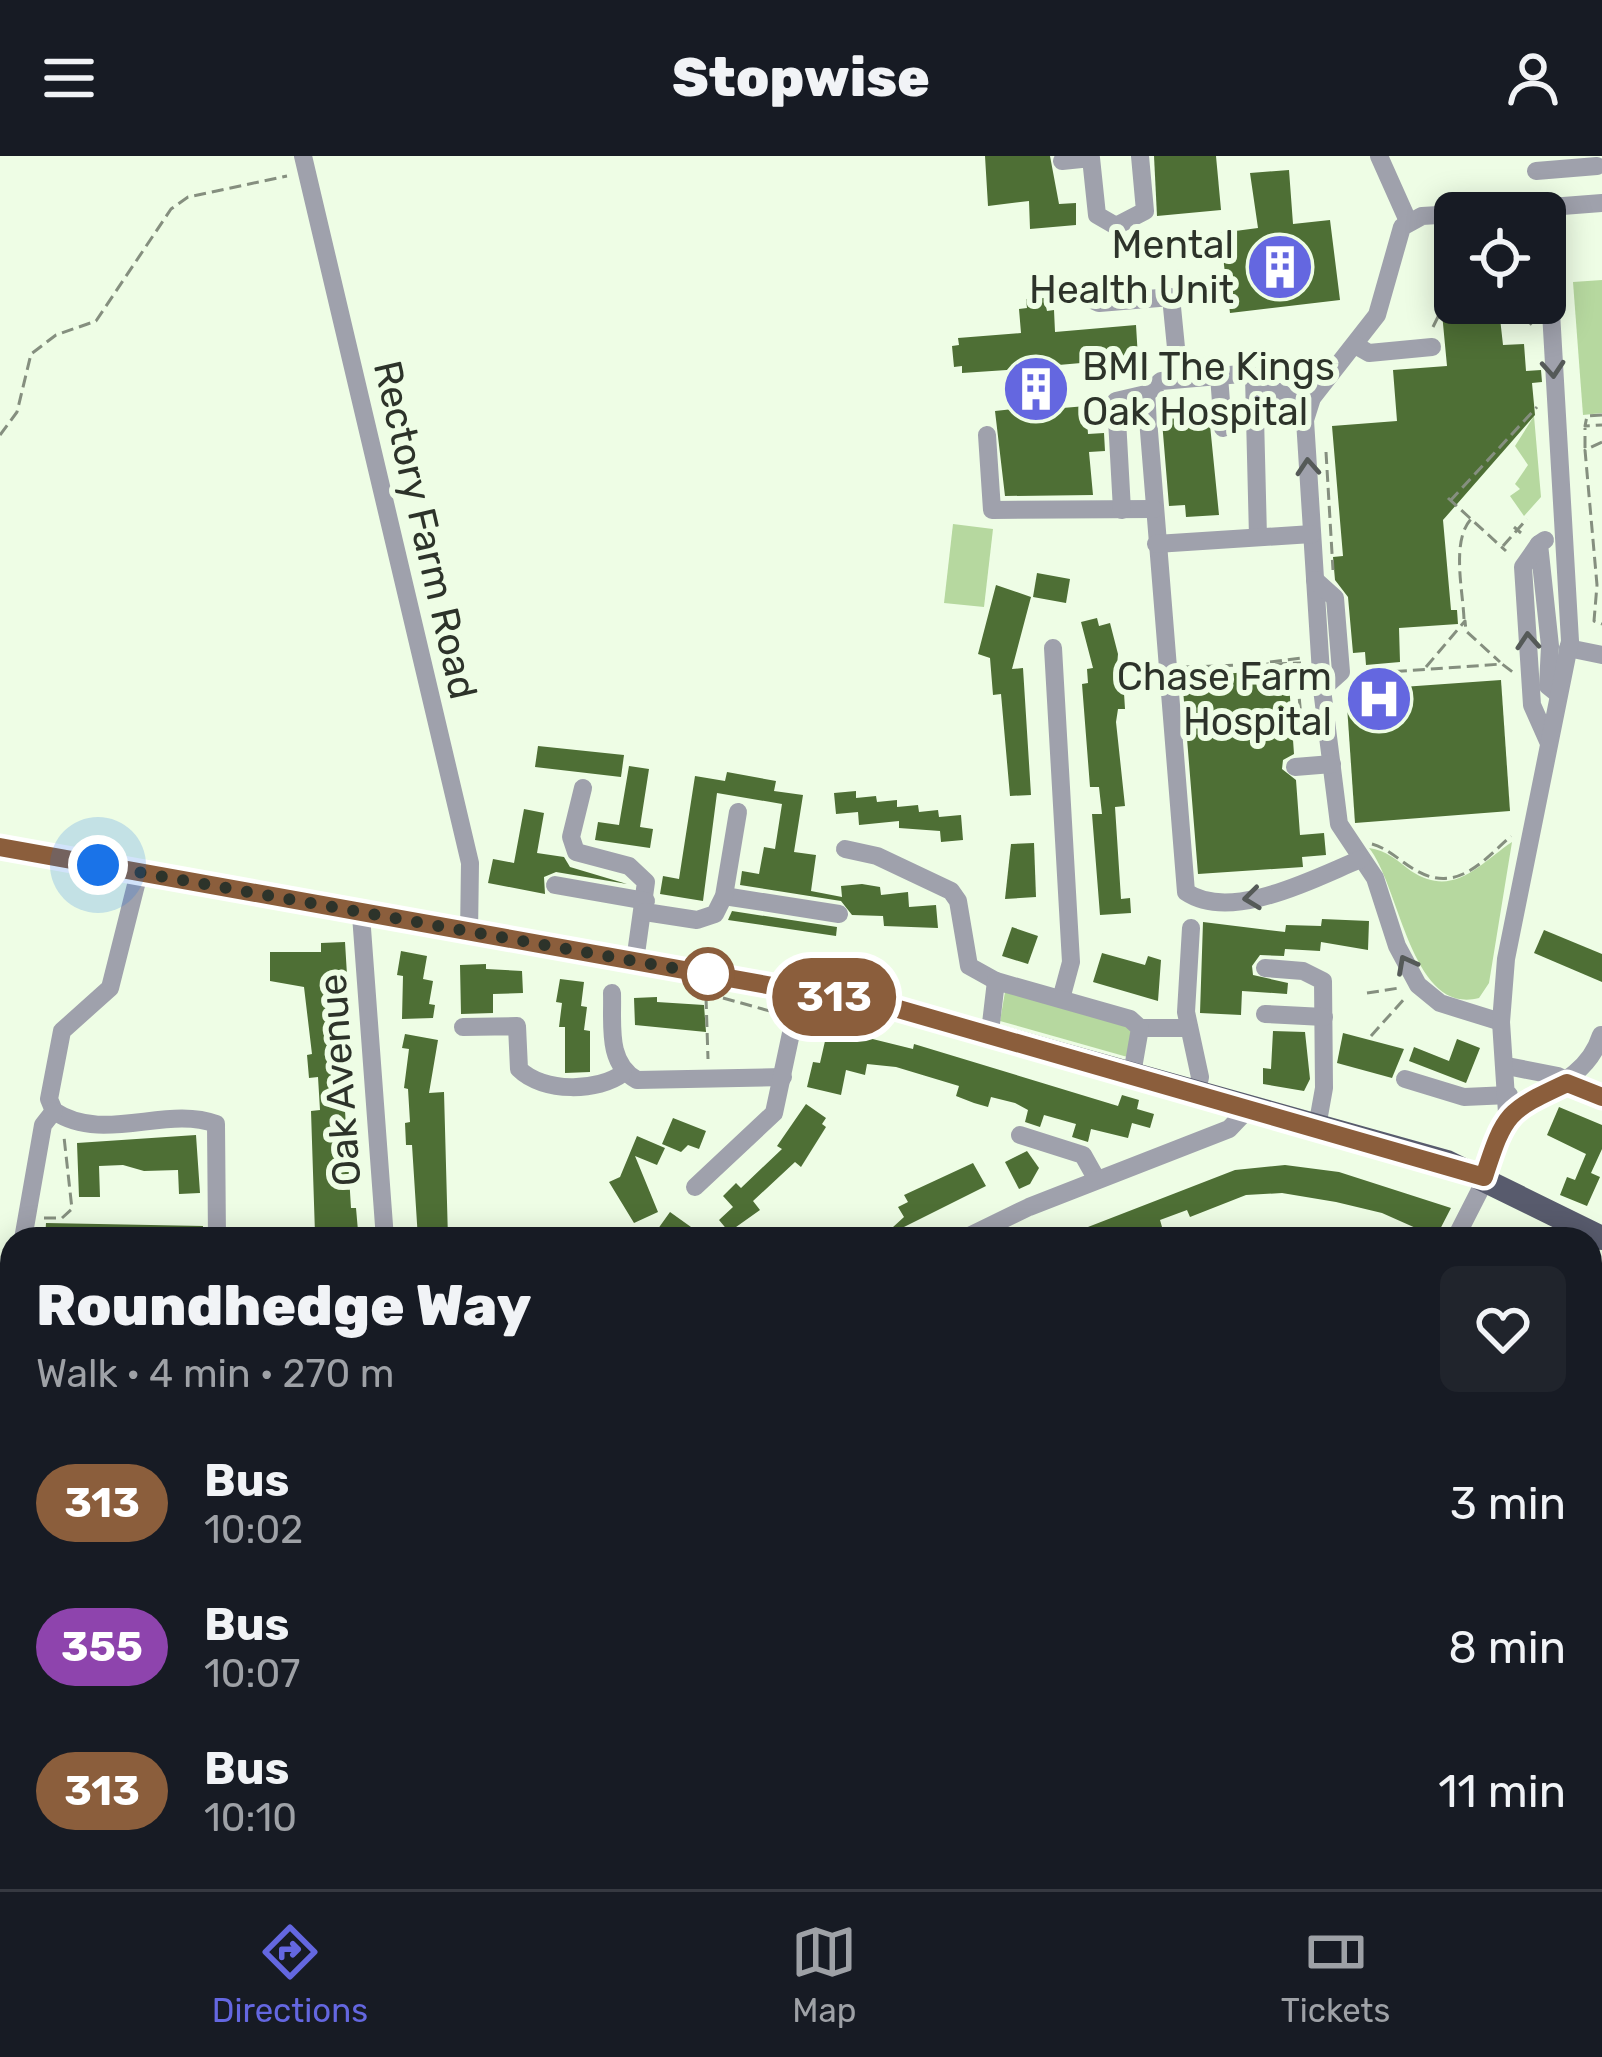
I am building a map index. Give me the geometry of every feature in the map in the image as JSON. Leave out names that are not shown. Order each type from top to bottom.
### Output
[{"type":"main road","points":[[0,847],[361,915],[470,928],[990,1033],[1484,1177],[1581,1227]]},
{"type":"street","points":[[1062,160],[1091,158],[1097,215],[1116,226],[1145,211],[1140,156]]},
{"type":"street","points":[[1306,410],[1365,356],[1408,221],[1379,156]]},
{"type":"street","name":"Rectory Farm Road","points":[[304,163],[470,862],[470,928]]},
{"type":"street","points":[[1536,171],[1597,166]]},
{"type":"street","points":[[1566,206],[1602,203]]},
{"type":"street","points":[[1408,221],[1434,217]]},
{"type":"street","points":[[1057,296],[1079,294],[1100,303],[1171,297],[1179,378]]},
{"type":"street","points":[[1461,1227],[1484,1177],[1508,1104],[1501,1022],[1506,959],[1568,648],[1552,324]]},
{"type":"street","points":[[1365,356],[1432,347]]},
{"type":"street","points":[[1219,376],[1223,428]]},
{"type":"street","points":[[1122,510],[1116,401],[1146,394],[1154,384],[1179,378],[1254,376],[1306,410]]},
{"type":"street","points":[[1254,376],[1258,537]]},
{"type":"street","points":[[1146,394],[1186,892],[1199,899],[1257,900],[1290,877],[1361,850]]},
{"type":"street","points":[[1306,410],[1322,689],[1339,824],[1376,878],[1397,946],[1418,986],[1440,1003],[1501,1022]]},
{"type":"street","points":[[987,435],[992,510],[1154,509]]},
{"type":"street","points":[[1523,533],[1565,534]]},
{"type":"street","points":[[1523,533],[1550,646],[1548,686],[1558,694]]},
{"type":"street","points":[[1523,533],[1532,705],[1548,741]]},
{"type":"street","points":[[1156,544],[1312,534]]},
{"type":"street","points":[[1053,648],[1071,962],[1061,999]]},
{"type":"street","points":[[1568,648],[1602,655]]},
{"type":"street","points":[[1295,766],[1332,764]]},
{"type":"street","points":[[583,788],[572,847],[590,860],[638,870],[646,882],[635,962]]},
{"type":"street","points":[[555,885],[705,919],[721,908],[739,812]]},
{"type":"street","points":[[845,849],[892,862],[951,891],[958,902],[969,966],[996,981],[1130,1019],[1140,1028],[1189,1028]]},
{"type":"street","points":[[59,1114],[49,1099],[62,1031],[110,988],[140,873]]},
{"type":"street","points":[[724,896],[839,914]]},
{"type":"street","name":"Oak Avenue","points":[[361,915],[385,1227]]},
{"type":"street","points":[[1191,928],[1189,1028],[1200,1077],[1197,1091]]},
{"type":"street","points":[[1264,968],[1303,971],[1323,981],[1319,1053],[1324,1088],[1317,1127]]},
{"type":"street","points":[[990,1033],[996,981]]},
{"type":"street","points":[[694,1187],[770,1119],[800,991]]},
{"type":"street","points":[[612,993],[615,1056],[623,1072],[637,1080],[783,1077]]},
{"type":"street","points":[[1265,1014],[1324,1017]]},
{"type":"street","points":[[464,1027],[517,1025],[519,1069],[528,1078],[596,1088],[623,1072]]},
{"type":"street","points":[[1132,1074],[1140,1028]]},
{"type":"street","points":[[1405,1079],[1508,1104],[1567,1083],[1591,1058],[1601,1035]]},
{"type":"street","points":[[1507,1066],[1558,1076],[1602,1097]]},
{"type":"street","points":[[990,1227],[1229,1129],[1249,1108]]},
{"type":"street","points":[[30,1227],[36,1217],[44,1124],[59,1114],[153,1125],[188,1116],[216,1124],[217,1227]]},
{"type":"street","points":[[1020,1135],[1083,1155],[1097,1180]]},
{"type":"path","points":[[0,435],[17,412],[32,354],[56,335],[96,321],[171,209],[188,197],[256,187],[304,163]]},
{"type":"path","points":[[1432,347],[1436,324]]},
{"type":"path","points":[[1531,324],[1540,334]]},
{"type":"path","points":[[1527,519],[1523,533],[1504,549],[1449,500],[1531,408]]},
{"type":"path","points":[[1602,415],[1587,416],[1585,426],[1598,585],[1594,621],[1602,624]]},
{"type":"path","points":[[1585,426],[1602,425]]},
{"type":"path","points":[[1585,450],[1602,442]]},
{"type":"path","points":[[1318,444],[1326,452],[1333,570]]},
{"type":"path","points":[[1471,519],[1463,528],[1461,553],[1466,631],[1511,671]]},
{"type":"path","points":[[1425,668],[1465,621]]},
{"type":"path","points":[[1166,668],[1296,663],[1311,658],[1268,663]]},
{"type":"path","points":[[1296,663],[1301,728],[1313,738]]},
{"type":"path","points":[[1354,674],[1502,664]]},
{"type":"path","points":[[1361,850],[1379,845],[1428,876],[1462,876],[1483,865],[1517,831]]},
{"type":"path","points":[[1457,864],[1462,876]]},
{"type":"path","points":[[1366,993],[1401,988]]},
{"type":"path","points":[[709,1078],[706,995],[794,1017]]},
{"type":"path","points":[[1371,1036],[1374,1027],[1408,995]]},
{"type":"path","points":[[39,1227],[36,1217],[62,1218],[72,1209],[59,1114]]},
{"type":"green space","points":[[1602,280],[1602,413],[1583,415],[1573,282]]},
{"type":"green space","points":[[1534,416],[1541,497],[1524,516],[1510,496],[1520,489],[1515,484],[1528,465],[1515,446]]},
{"type":"green space","points":[[953,524],[993,529],[984,607],[944,603]]},
{"type":"green space","points":[[1512,842],[1489,983],[1479,998],[1456,998],[1437,988],[1422,968],[1369,848],[1426,879],[1440,881],[1465,875]]},
{"type":"green space","points":[[1005,992],[1134,1027],[1131,1058],[1000,1021]]},
{"type":"building","points":[[985,156],[1050,156],[1059,204],[1076,203],[1076,225],[1030,229],[1029,201],[988,206]]},
{"type":"building","points":[[1154,156],[1216,156],[1221,210],[1157,216]]},
{"type":"building","name":"Mental Health Unit","points":[[1289,170],[1293,224],[1330,220],[1340,300],[1230,313],[1220,233],[1258,228],[1250,173]]},
{"type":"building","name":"BMI The Kings Oak Hospital","points":[[1044,298],[1047,311],[1054,310],[1055,332],[1136,325],[1138,358],[1047,366],[1051,409],[1086,406],[1088,434],[1104,433],[1105,451],[1089,452],[1093,495],[1005,496],[995,411],[1024,408],[1021,369],[962,373],[962,366],[954,367],[952,346],[959,345],[958,338],[1021,333],[1019,309],[1027,308],[1026,299]]},
{"type":"building","points":[[1443,324],[1501,324],[1503,345],[1524,344],[1526,371],[1541,370],[1542,382],[1532,383],[1535,415],[1443,520],[1451,610],[1457,610],[1458,624],[1399,628],[1400,662],[1366,665],[1365,652],[1353,653],[1348,597],[1335,580],[1333,557],[1343,556],[1332,426],[1397,421],[1393,370],[1447,366]]},
{"type":"building","points":[[1208,405],[1219,515],[1186,517],[1185,505],[1169,506],[1161,409]]},
{"type":"building","points":[[1037,573],[1070,579],[1066,603],[1033,597]]},
{"type":"building","points":[[996,585],[1031,597],[1012,669],[1023,668],[1031,795],[1010,796],[1001,694],[993,695],[990,658],[978,654]]},
{"type":"building","points":[[1097,618],[1099,626],[1110,623],[1118,654],[1116,677],[1123,677],[1125,709],[1118,709],[1116,722],[1125,806],[1115,807],[1121,899],[1130,898],[1131,913],[1100,915],[1092,814],[1102,814],[1099,787],[1090,787],[1082,684],[1088,683],[1087,669],[1093,668],[1081,622]]},
{"type":"building","points":[[1288,669],[1294,754],[1283,760],[1282,769],[1296,780],[1300,835],[1324,833],[1326,855],[1302,857],[1303,867],[1198,874],[1182,677]]},
{"type":"building","points":[[1501,680],[1510,811],[1355,823],[1346,691]]},
{"type":"building","points":[[538,746],[624,755],[621,777],[535,767]]},
{"type":"building","points":[[629,766],[649,769],[640,827],[653,829],[650,848],[595,840],[598,822],[619,825]]},
{"type":"building","points":[[727,772],[776,781],[774,791],[803,795],[794,852],[816,855],[811,891],[842,897],[841,886],[862,884],[880,887],[881,895],[908,892],[909,907],[936,905],[938,928],[884,926],[883,916],[852,915],[841,901],[740,885],[742,871],[759,874],[764,847],[775,849],[782,804],[717,793],[703,901],[660,894],[663,876],[679,879],[695,776],[725,781]]},
{"type":"building","points":[[856,791],[856,798],[897,800],[897,807],[918,805],[919,812],[938,810],[939,817],[961,815],[963,840],[941,842],[940,831],[899,828],[899,821],[859,825],[858,812],[836,814],[834,793]]},
{"type":"building","points":[[524,809],[544,813],[537,853],[564,857],[570,867],[627,884],[556,872],[544,877],[545,894],[488,883],[493,859],[514,863]]},
{"type":"building","points":[[1034,843],[1036,897],[1005,899],[1011,844]]},
{"type":"building","points":[[732,911],[837,927],[836,936],[728,920]]},
{"type":"building","points":[[1322,919],[1369,921],[1368,950],[1321,942],[1320,951],[1285,949],[1284,956],[1260,955],[1252,966],[1253,975],[1288,983],[1287,994],[1242,991],[1241,1015],[1200,1013],[1203,922],[1285,932],[1286,925],[1321,926]]},
{"type":"building","points":[[1012,927],[1038,936],[1028,964],[1002,956]]},
{"type":"building","points":[[1544,930],[1602,954],[1602,982],[1534,953]]},
{"type":"building","points":[[345,942],[347,975],[339,976],[338,997],[351,1208],[356,1208],[358,1227],[315,1227],[311,1111],[320,1110],[318,1077],[309,1078],[307,1055],[312,1054],[304,987],[270,981],[270,952],[321,952],[321,943]]},
{"type":"building","points":[[401,951],[427,956],[423,979],[433,981],[429,1004],[435,1005],[433,1018],[402,1019],[403,976],[397,975]]},
{"type":"building","points":[[1102,953],[1145,965],[1148,956],[1161,960],[1158,1001],[1093,982]]},
{"type":"building","points":[[486,964],[486,969],[522,971],[523,993],[493,994],[493,1013],[461,1014],[460,965]]},
{"type":"building","points":[[560,979],[584,982],[581,1006],[587,1007],[584,1030],[590,1031],[590,1072],[565,1073],[565,1027],[559,1027],[562,1003],[556,1002]]},
{"type":"building","points":[[657,997],[657,1002],[704,1005],[706,1032],[635,1025],[634,998]]},
{"type":"building","points":[[828,1028],[913,1049],[914,1044],[1118,1106],[1122,1095],[1139,1100],[1137,1109],[1154,1114],[1150,1128],[1132,1123],[1128,1138],[1091,1129],[1088,1142],[1072,1137],[1076,1124],[1044,1115],[1040,1127],[1025,1122],[1028,1110],[1015,1103],[991,1097],[988,1107],[974,1103],[956,1096],[959,1086],[896,1067],[867,1064],[865,1075],[846,1070],[841,1095],[807,1087],[813,1062],[820,1063]]},
{"type":"building","points":[[1273,1031],[1305,1032],[1310,1079],[1304,1091],[1263,1084],[1263,1068],[1271,1069]]},
{"type":"building","points":[[1343,1033],[1404,1049],[1392,1078],[1337,1063]]},
{"type":"building","points":[[405,1034],[438,1040],[429,1093],[444,1092],[448,1227],[417,1227],[412,1145],[406,1145],[405,1123],[410,1122],[408,1089],[404,1088],[409,1049],[402,1048]]},
{"type":"building","points":[[1457,1039],[1480,1048],[1466,1083],[1409,1061],[1414,1047],[1449,1061]]},
{"type":"building","points":[[806,1104],[826,1118],[822,1124],[826,1127],[801,1167],[795,1162],[753,1201],[760,1210],[736,1227],[725,1227],[719,1220],[733,1207],[723,1196],[736,1183],[741,1188],[782,1149],[777,1146]]},
{"type":"building","points":[[1559,1107],[1602,1125],[1602,1149],[1591,1173],[1600,1177],[1587,1206],[1560,1195],[1567,1177],[1575,1180],[1586,1154],[1547,1135]]},
{"type":"building","points":[[673,1118],[706,1131],[699,1149],[688,1145],[681,1152],[662,1144]]},
{"type":"building","points":[[196,1135],[200,1193],[179,1194],[178,1170],[144,1171],[123,1165],[99,1166],[100,1197],[79,1197],[77,1143]]},
{"type":"building","points":[[637,1136],[665,1148],[657,1165],[635,1156],[658,1212],[634,1223],[609,1182],[620,1177]]},
{"type":"building","points":[[1027,1151],[1039,1168],[1030,1184],[1019,1189],[1005,1162]]},
{"type":"building","points":[[973,1163],[986,1186],[904,1227],[893,1227],[904,1217],[898,1207],[908,1202],[904,1195]]},
{"type":"building","points":[[1285,1165],[1339,1172],[1451,1208],[1441,1227],[1414,1227],[1382,1213],[1282,1193],[1246,1195],[1190,1217],[1187,1210],[1160,1220],[1162,1227],[1088,1227],[1235,1170]]},
{"type":"building","points":[[670,1212],[692,1227],[659,1227]]},
{"type":"building","points":[[46,1223],[203,1226],[203,1227],[46,1227]]},
{"type":"bus line","name":"313","points":[[0,847],[895,1008],[1447,1162],[1484,1177],[1508,1113],[1533,1096],[1567,1083],[1602,1097]]},
{"type":"place","name":"Mental Health Unit","points":[[1280,267]]},
{"type":"place","name":"BMI The Kings Oak Hospital","points":[[1036,389]]},
{"type":"place","name":"Chase Farm Hospital","points":[[1379,699]]},
{"type":"route","points":[[98,865],[718,976],[708,974]]}]
